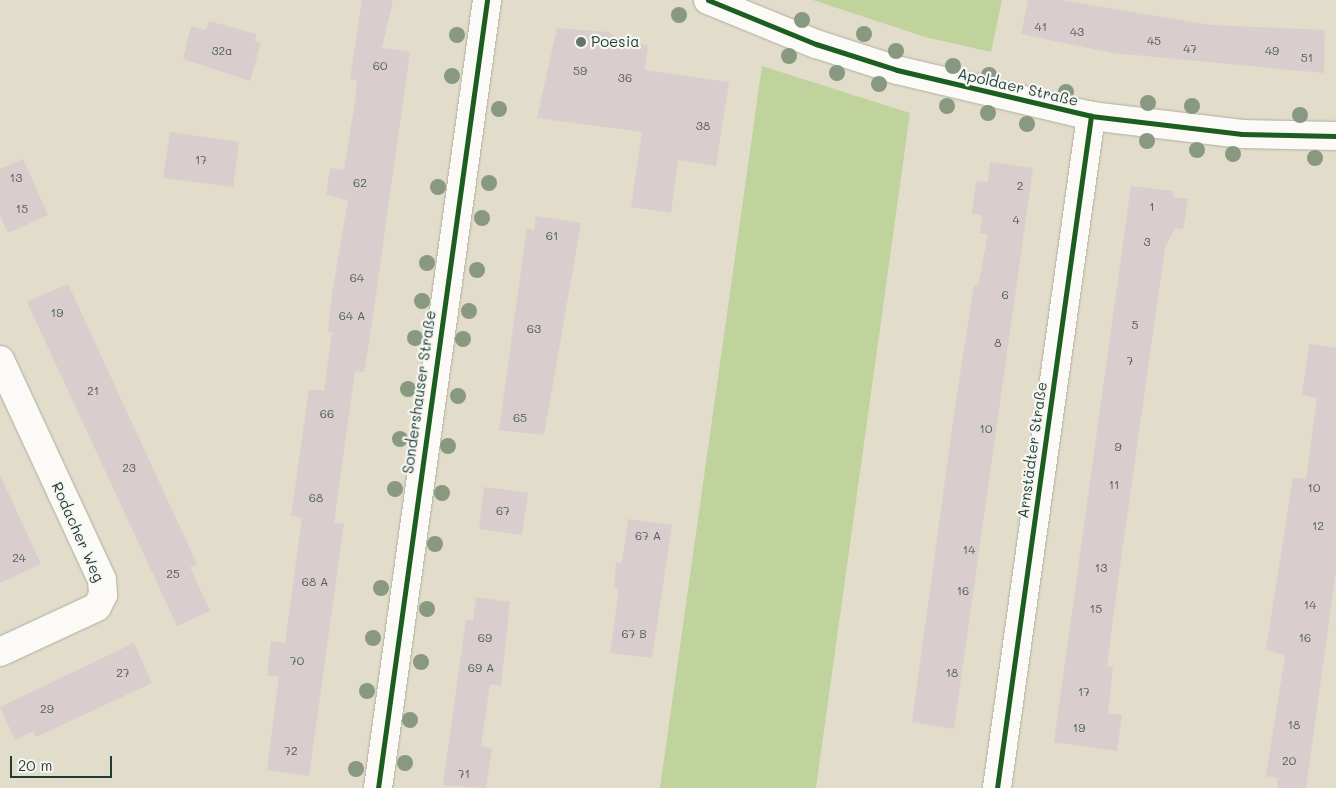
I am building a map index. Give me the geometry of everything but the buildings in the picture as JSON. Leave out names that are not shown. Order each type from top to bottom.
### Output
[{"type":"street","name":"Sondershauser Straße","points":[[378,788],[487,0]]},
{"type":"street","name":"Apoldaer Straße","points":[[708,0],[816,44],[897,70],[1091,116],[1242,134],[1336,136]]},
{"type":"street","name":"Arnstädter Straße","points":[[998,788],[1091,116]]},
{"type":"street","name":"Rodacher Weg","points":[[0,360],[102,580],[103,595],[96,607],[0,652]]},
{"type":"green space","points":[[813,0],[1002,0],[991,52],[925,37]]},
{"type":"green space","points":[[762,66],[910,113],[816,788],[660,788]]},
{"type":"cycle path","points":[[378,788],[487,0]]},
{"type":"cycle path","points":[[708,0],[816,44],[897,70],[1091,116],[1242,134],[1336,136]]},
{"type":"cycle path","points":[[997,788],[1091,116]]},
{"type":"place","name":"Poesia","points":[[581,42]]}]
